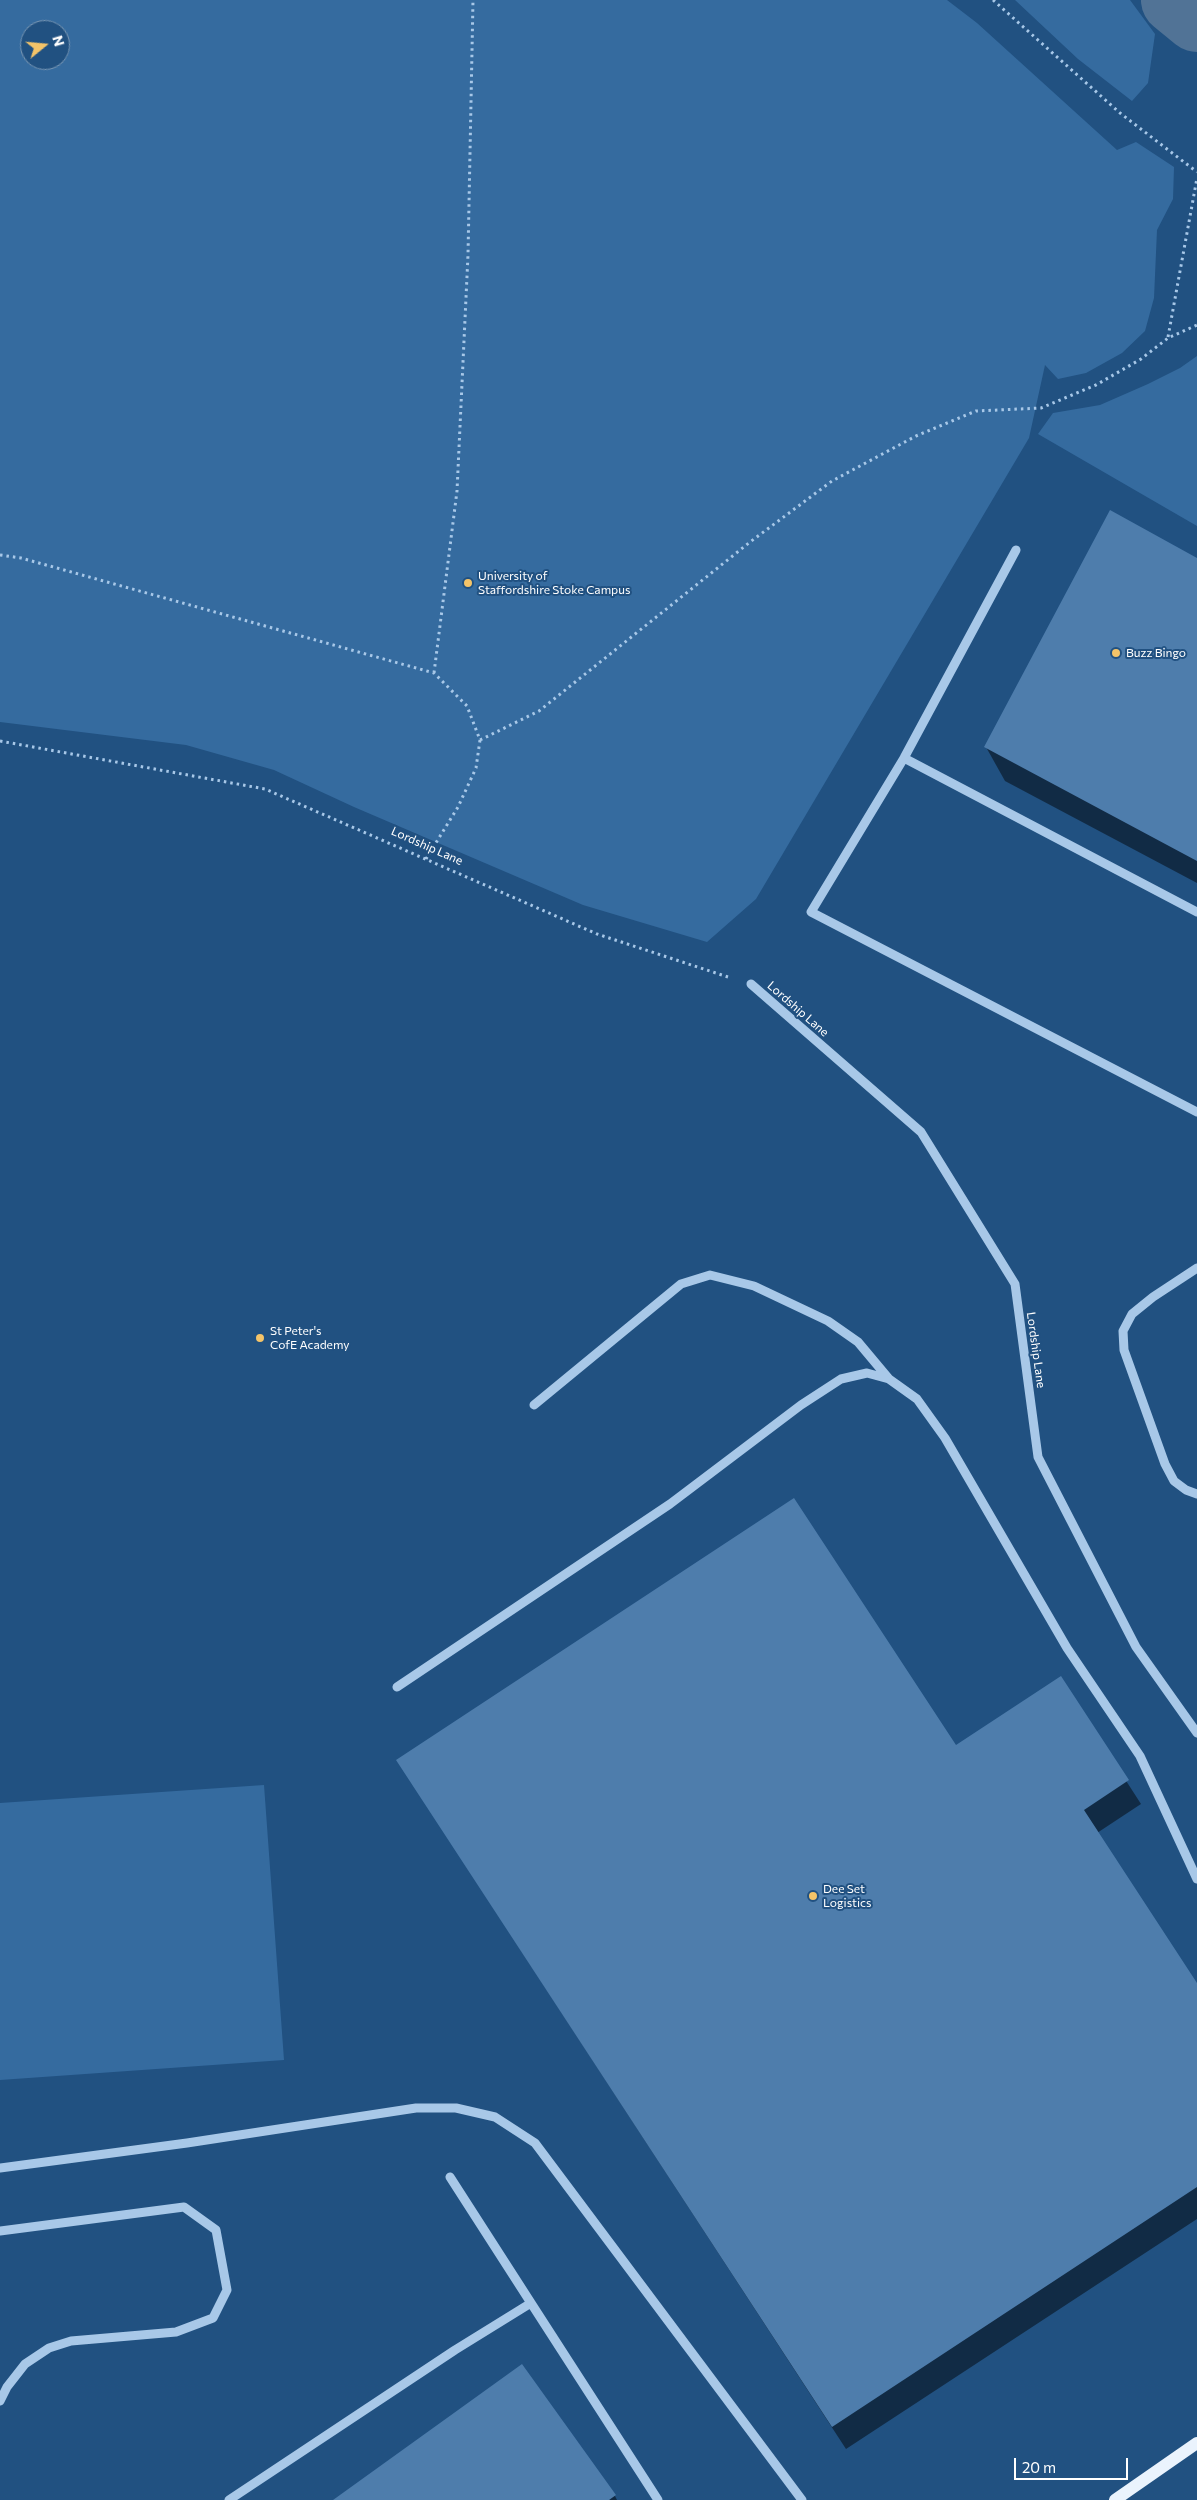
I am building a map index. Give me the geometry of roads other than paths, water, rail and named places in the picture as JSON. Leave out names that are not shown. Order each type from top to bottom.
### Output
[{"type":"main road","points":[[1115,2500],[1197,2443]]},
{"type":"street","points":[[1016,550],[904,758],[811,912],[1197,1112]]},
{"type":"street","points":[[904,758],[1197,912]]},
{"type":"street","name":"Lordship Lane","points":[[751,984],[921,1132],[1015,1284],[1038,1457],[1136,1648],[1197,1733]]},
{"type":"street","points":[[1197,1268],[1153,1297],[1132,1314],[1123,1331],[1124,1350],[1165,1464],[1174,1481],[1186,1490],[1197,1494]]},
{"type":"street","points":[[534,1406],[682,1284],[710,1275],[754,1286],[828,1321],[858,1342],[889,1379],[917,1399],[945,1438],[970,1486],[1067,1648],[1140,1756],[1197,1879]]},
{"type":"street","points":[[397,1687],[670,1504],[801,1405],[842,1379],[867,1373],[889,1379]]},
{"type":"street","points":[[0,2168],[187,2143],[416,2108],[456,2108],[495,2117],[535,2143],[802,2500]]},
{"type":"street","points":[[450,2177],[658,2500]]},
{"type":"street","points":[[0,2231],[184,2207],[216,2230],[227,2290],[213,2318],[176,2332],[71,2341],[48,2348],[25,2364],[7,2387],[0,2401]]},
{"type":"street","points":[[229,2500],[455,2350],[531,2303]]},
{"type":"waterway","points":[[1175,0],[1197,18]]},
{"type":"place","name":"University of Staffordshire Stoke Campus","points":[[468,583]]},
{"type":"place","name":"Buzz Bingo","points":[[1116,653]]},
{"type":"place","name":"St Peter's CofE Academy","points":[[260,1338]]},
{"type":"place","name":"Dee Set Logistics","points":[[813,1896]]}]
